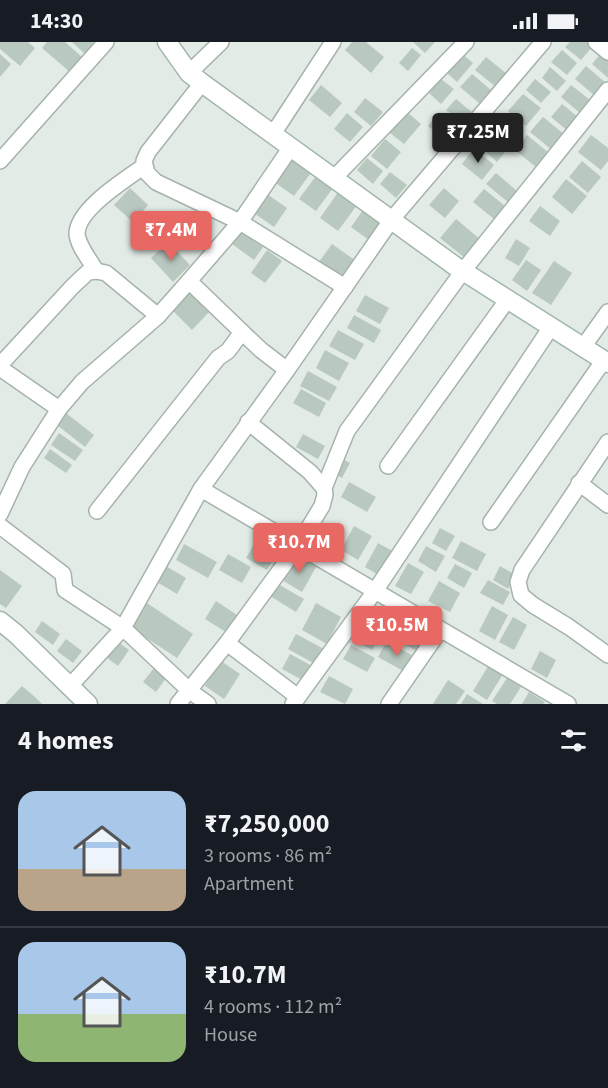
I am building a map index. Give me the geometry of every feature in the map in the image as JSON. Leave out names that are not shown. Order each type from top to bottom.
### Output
[{"type":"main road","points":[[167,42],[196,78],[463,271],[606,362]]},
{"type":"main road","points":[[0,621],[88,704]]},
{"type":"street","points":[[0,161],[106,42]]},
{"type":"street","points":[[221,42],[144,160],[147,173],[156,182],[240,222],[345,287]]},
{"type":"street","points":[[273,134],[333,42]]},
{"type":"street","points":[[334,178],[466,42]]},
{"type":"street","points":[[69,687],[123,628],[201,489],[392,219],[543,42]]},
{"type":"street","points":[[596,42],[608,52]]},
{"type":"street","points":[[324,488],[347,431],[463,271],[608,90]]},
{"type":"street","points":[[0,514],[22,467],[59,409],[98,367],[158,316],[189,281],[240,222],[291,147]]},
{"type":"street","points":[[96,271],[77,236],[79,222],[87,211],[144,166]]},
{"type":"street","points":[[59,409],[2,374],[73,286],[88,272],[106,273],[158,316]]},
{"type":"street","points":[[189,281],[261,350],[287,370]]},
{"type":"street","points":[[388,466],[508,299]]},
{"type":"street","points":[[583,347],[608,312]]},
{"type":"street","points":[[227,643],[295,700],[375,591],[551,327]]},
{"type":"street","points":[[97,511],[218,358],[228,351],[242,332]]},
{"type":"street","points":[[491,522],[606,362]]},
{"type":"street","points":[[178,704],[227,643],[297,546],[322,506],[326,495],[324,488],[310,472],[248,422]]},
{"type":"street","points":[[608,442],[522,570],[518,582],[521,595],[533,605],[608,655]]},
{"type":"street","points":[[579,483],[608,505]]},
{"type":"street","points":[[201,489],[568,704]]},
{"type":"street","points":[[0,526],[63,574],[65,590],[123,628],[190,691],[208,704]]},
{"type":"street","points":[[389,704],[440,630]]},
{"type":"building","points":[[0,42],[28,42],[35,48],[20,66],[0,49]]},
{"type":"building","points":[[47,42],[65,42],[82,57],[70,72],[42,48]]},
{"type":"building","points":[[72,42],[92,42],[94,44],[85,54]]},
{"type":"building","points":[[352,42],[366,42],[384,57],[371,73],[345,50]]},
{"type":"building","points":[[413,42],[435,42],[425,53]]},
{"type":"building","points":[[570,42],[588,42],[593,46],[581,60],[565,47]]},
{"type":"building","points":[[412,48],[421,55],[408,71],[399,63]]},
{"type":"building","points":[[562,50],[577,63],[567,75],[551,62]]},
{"type":"building","points":[[602,52],[608,57],[608,78],[592,64]]},
{"type":"building","points":[[0,54],[11,64],[0,77]]},
{"type":"building","points":[[462,54],[473,63],[457,82],[447,73]]},
{"type":"building","points":[[486,57],[507,74],[496,87],[475,70]]},
{"type":"building","points":[[586,66],[606,83],[595,96],[575,79]]},
{"type":"building","points":[[550,67],[566,81],[557,91],[542,78]]},
{"type":"building","points":[[472,74],[491,90],[479,103],[460,87]]},
{"type":"building","points":[[441,79],[454,89],[441,104],[429,93]]},
{"type":"building","points":[[535,79],[551,92],[541,103],[526,90]]},
{"type":"building","points":[[321,85],[342,103],[330,117],[309,100]]},
{"type":"building","points":[[571,85],[590,100],[580,113],[561,97]]},
{"type":"building","points":[[523,94],[541,108],[526,126],[508,111]]},
{"type":"building","points":[[365,98],[383,112],[371,126],[354,112]]},
{"type":"building","points":[[456,99],[473,113],[464,125],[446,110]]},
{"type":"building","points":[[562,104],[579,118],[568,131],[551,117]]},
{"type":"building","points":[[407,112],[421,124],[404,144],[390,133]]},
{"type":"building","points":[[440,112],[460,129],[449,143],[428,126]]},
{"type":"building","points":[[347,113],[363,127],[350,142],[334,129]]},
{"type":"building","points":[[505,115],[523,130],[511,144],[493,128]]},
{"type":"building","points":[[543,117],[565,135],[552,150],[530,132]]},
{"type":"building","points":[[490,133],[508,148],[497,162],[479,146]]},
{"type":"building","points":[[527,135],[549,153],[537,168],[515,150]]},
{"type":"building","points":[[591,135],[608,148],[608,161],[601,170],[578,152]]},
{"type":"building","points":[[385,139],[401,152],[387,169],[371,156]]},
{"type":"building","points":[[474,148],[494,165],[482,180],[462,164]]},
{"type":"building","points":[[292,155],[313,170],[294,196],[273,181]]},
{"type":"building","points":[[367,158],[383,171],[373,184],[357,170]]},
{"type":"building","points":[[582,161],[601,177],[588,193],[569,177]]},
{"type":"building","points":[[390,172],[407,185],[396,198],[380,184]]},
{"type":"building","points":[[496,173],[518,192],[509,203],[486,184]]},
{"type":"building","points":[[316,176],[333,188],[316,211],[299,199]]},
{"type":"building","points":[[566,179],[587,196],[572,214],[552,197]]},
{"type":"building","points":[[130,188],[148,205],[133,222],[114,205]]},
{"type":"building","points":[[444,188],[459,201],[445,218],[429,205]]},
{"type":"building","points":[[484,189],[505,206],[494,219],[473,202]]},
{"type":"building","points":[[339,191],[357,205],[338,231],[320,218]]},
{"type":"building","points":[[267,194],[287,208],[274,227],[254,213]]},
{"type":"building","points":[[540,206],[560,221],[550,236],[529,221]]},
{"type":"building","points":[[363,210],[385,226],[373,243],[351,227]]},
{"type":"building","points":[[456,219],[481,240],[465,258],[440,238]]},
{"type":"building","points":[[241,231],[263,247],[254,260],[232,244]]},
{"type":"building","points":[[516,239],[530,248],[519,266],[505,258]]},
{"type":"building","points":[[168,242],[190,265],[173,282],[151,258]]},
{"type":"building","points":[[332,244],[359,263],[345,281],[319,262]]},
{"type":"building","points":[[267,250],[282,261],[265,283],[251,273]]},
{"type":"building","points":[[526,260],[541,270],[527,291],[512,280]]},
{"type":"building","points":[[554,261],[572,273],[551,305],[532,293]]},
{"type":"building","points":[[191,291],[210,311],[192,330],[172,310]]},
{"type":"building","points":[[365,295],[389,308],[380,324],[356,311]]},
{"type":"building","points":[[354,315],[381,330],[374,343],[347,328]]},
{"type":"building","points":[[338,330],[364,344],[355,360],[329,346]]},
{"type":"building","points":[[325,350],[349,363],[339,381],[316,368]]},
{"type":"building","points":[[308,371],[337,387],[329,401],[300,386]]},
{"type":"building","points":[[301,389],[326,403],[319,417],[293,403]]},
{"type":"building","points":[[66,413],[94,435],[85,447],[57,425]]},
{"type":"building","points":[[59,433],[83,450],[75,461],[51,445]]},
{"type":"building","points":[[303,434],[325,446],[318,459],[296,447]]},
{"type":"building","points":[[50,449],[72,465],[66,473],[44,458]]},
{"type":"building","points":[[333,454],[350,463],[342,478],[325,468]]},
{"type":"building","points":[[349,482],[376,497],[367,512],[341,497]]},
{"type":"building","points":[[354,526],[372,536],[358,560],[341,550]]},
{"type":"building","points":[[440,528],[455,536],[446,551],[432,543]]},
{"type":"building","points":[[259,535],[280,547],[267,570],[246,558]]},
{"type":"building","points":[[461,541],[486,554],[477,571],[452,558]]},
{"type":"building","points":[[378,543],[396,553],[382,577],[365,567]]},
{"type":"building","points":[[184,544],[217,562],[208,578],[176,560]]},
{"type":"building","points":[[426,546],[445,556],[436,572],[418,561]]},
{"type":"building","points":[[228,554],[251,567],[242,583],[219,570]]},
{"type":"building","points":[[296,556],[316,567],[302,592],[282,580]]},
{"type":"building","points":[[408,563],[424,572],[411,594],[395,586]]},
{"type":"building","points":[[455,564],[472,573],[464,588],[447,578]]},
{"type":"building","points":[[164,565],[186,578],[177,594],[155,581]]},
{"type":"building","points":[[500,566],[516,575],[508,589],[493,580]]},
{"type":"building","points":[[0,570],[22,586],[6,608],[0,604]]},
{"type":"building","points":[[488,580],[510,592],[503,605],[480,593]]},
{"type":"building","points":[[439,581],[460,593],[450,612],[428,601]]},
{"type":"building","points":[[278,584],[304,599],[296,612],[270,596]]},
{"type":"building","points":[[144,601],[193,634],[177,658],[128,626]]},
{"type":"building","points":[[216,601],[240,617],[229,634],[205,619]]},
{"type":"building","points":[[316,603],[341,617],[327,644],[302,630]]},
{"type":"building","points":[[492,606],[508,615],[495,640],[479,631]]},
{"type":"building","points":[[394,610],[414,621],[402,642],[383,632]]},
{"type":"building","points":[[513,617],[527,625],[514,650],[499,642]]},
{"type":"building","points":[[42,621],[60,634],[53,645],[35,632]]},
{"type":"building","points":[[362,629],[379,638],[372,650],[356,641]]},
{"type":"building","points":[[411,631],[426,639],[419,652],[404,644]]},
{"type":"building","points":[[296,634],[324,649],[315,664],[288,649]]},
{"type":"building","points":[[66,639],[82,651],[73,663],[57,651]]},
{"type":"building","points":[[117,641],[129,650],[118,666],[106,657]]},
{"type":"building","points":[[387,641],[415,657],[407,673],[378,657]]},
{"type":"building","points":[[351,645],[375,658],[367,672],[343,659]]},
{"type":"building","points":[[540,651],[556,660],[547,678],[531,669]]},
{"type":"building","points":[[290,654],[314,667],[306,682],[282,669]]},
{"type":"building","points":[[221,661],[240,674],[224,699],[205,686]]},
{"type":"building","points":[[489,665],[503,674],[487,700],[473,691]]},
{"type":"building","points":[[154,668],[167,677],[156,692],[143,682]]},
{"type":"building","points":[[329,676],[353,689],[345,704],[320,692]]},
{"type":"building","points":[[507,678],[521,687],[510,704],[497,704],[492,701]]},
{"type":"building","points":[[448,680],[465,691],[456,704],[433,704]]},
{"type":"building","points":[[22,686],[35,697],[42,704],[5,704]]},
{"type":"building","points":[[529,692],[545,702],[543,704],[522,704]]},
{"type":"building","points":[[467,694],[483,704],[461,704]]}]
